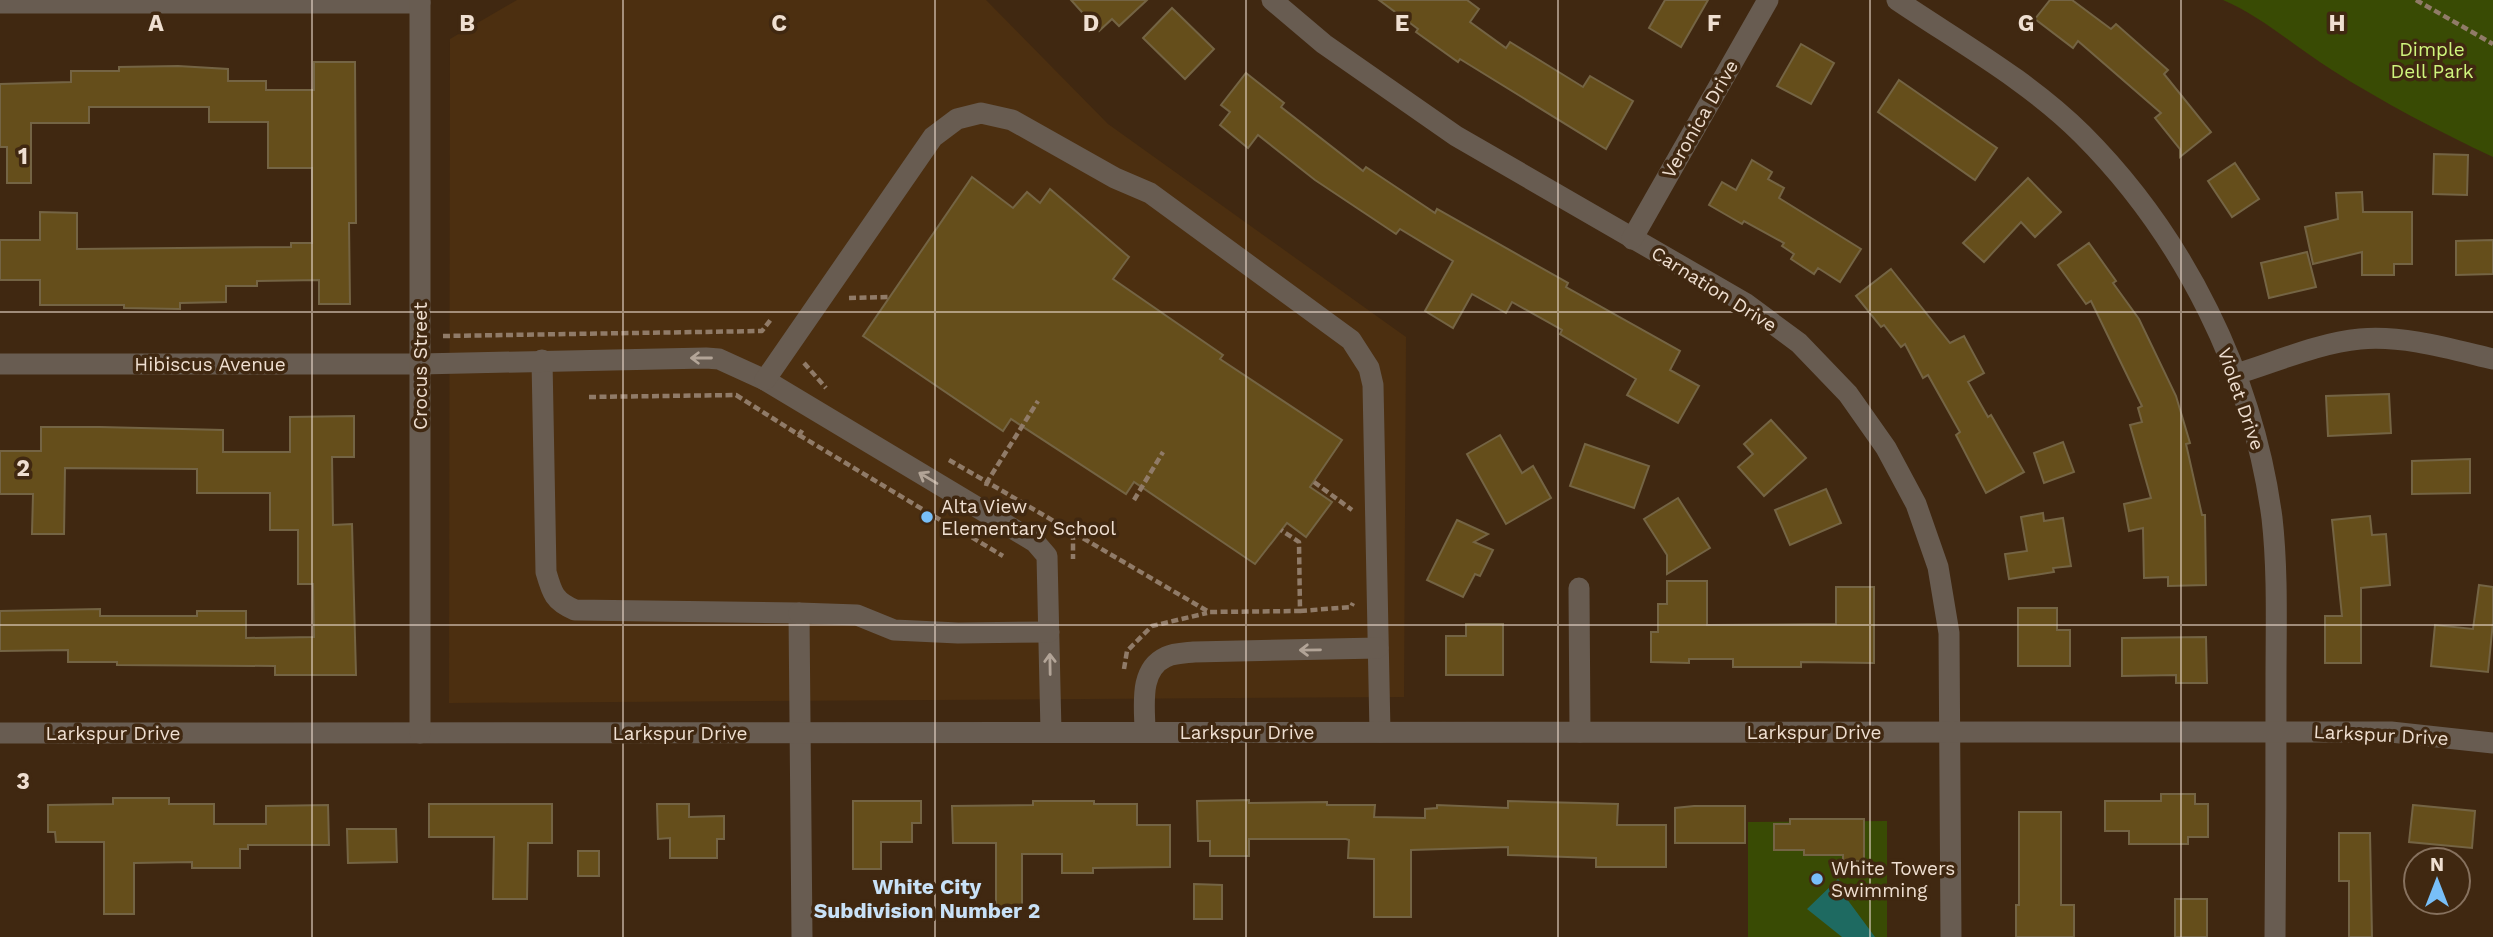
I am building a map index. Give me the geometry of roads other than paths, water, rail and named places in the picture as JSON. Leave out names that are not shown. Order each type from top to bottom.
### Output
[{"type":"street","name":"Carnation Drive","points":[[1272,0],[1324,44],[1456,136],[1745,303],[1799,344],[1848,394],[1886,448],[1916,504],[1938,567],[1949,633],[1951,937]]},
{"type":"street","name":"Veronica Drive","points":[[1632,239],[1768,0]]},
{"type":"street","name":"Violet Drive","points":[[1897,0],[2046,102],[2081,133],[2113,167],[2148,211],[2182,261],[2212,318],[2236,374],[2261,455],[2272,519],[2276,596],[2275,937]]},
{"type":"street","points":[[0,3],[420,1]]},
{"type":"street","name":"Crocus Street","points":[[420,1],[420,733]]},
{"type":"street","points":[[765,380],[933,137],[957,119],[981,113],[1012,120],[1115,178],[1150,193],[1351,340],[1369,368],[1373,385],[1380,733]]},
{"type":"street","points":[[2236,374],[2327,346],[2361,339],[2397,340],[2493,359]]},
{"type":"street","name":"Hibiscus Avenue","points":[[0,364],[420,364],[719,359],[765,380],[1035,542],[1047,556],[1051,733]]},
{"type":"street","points":[[551,360],[546,572],[551,590],[560,603],[575,610],[857,615],[894,630],[958,633],[1049,632]]},
{"type":"street","points":[[1579,588],[1580,733]]},
{"type":"street","points":[[799,614],[802,937]]},
{"type":"street","points":[[1145,733],[1145,687],[1149,673],[1156,663],[1168,655],[1194,652],[1378,648]]},
{"type":"street","name":"Larkspur Drive","points":[[0,733],[2276,732],[2391,733],[2493,743]]},
{"type":"water","points":[[1838,879],[1848,890],[1844,895],[1875,937],[1842,937],[1807,909]]},
{"type":"place","name":"Alta View Elementary School","points":[[927,517]]},
{"type":"place","name":"White Towers Swimming","points":[[1817,879]]},
{"type":"district","name":"White City Subdivision Number 2","points":[[927,898]]},
{"type":"park label","name":"Dimple Dell Park","points":[[2432,60]]}]
